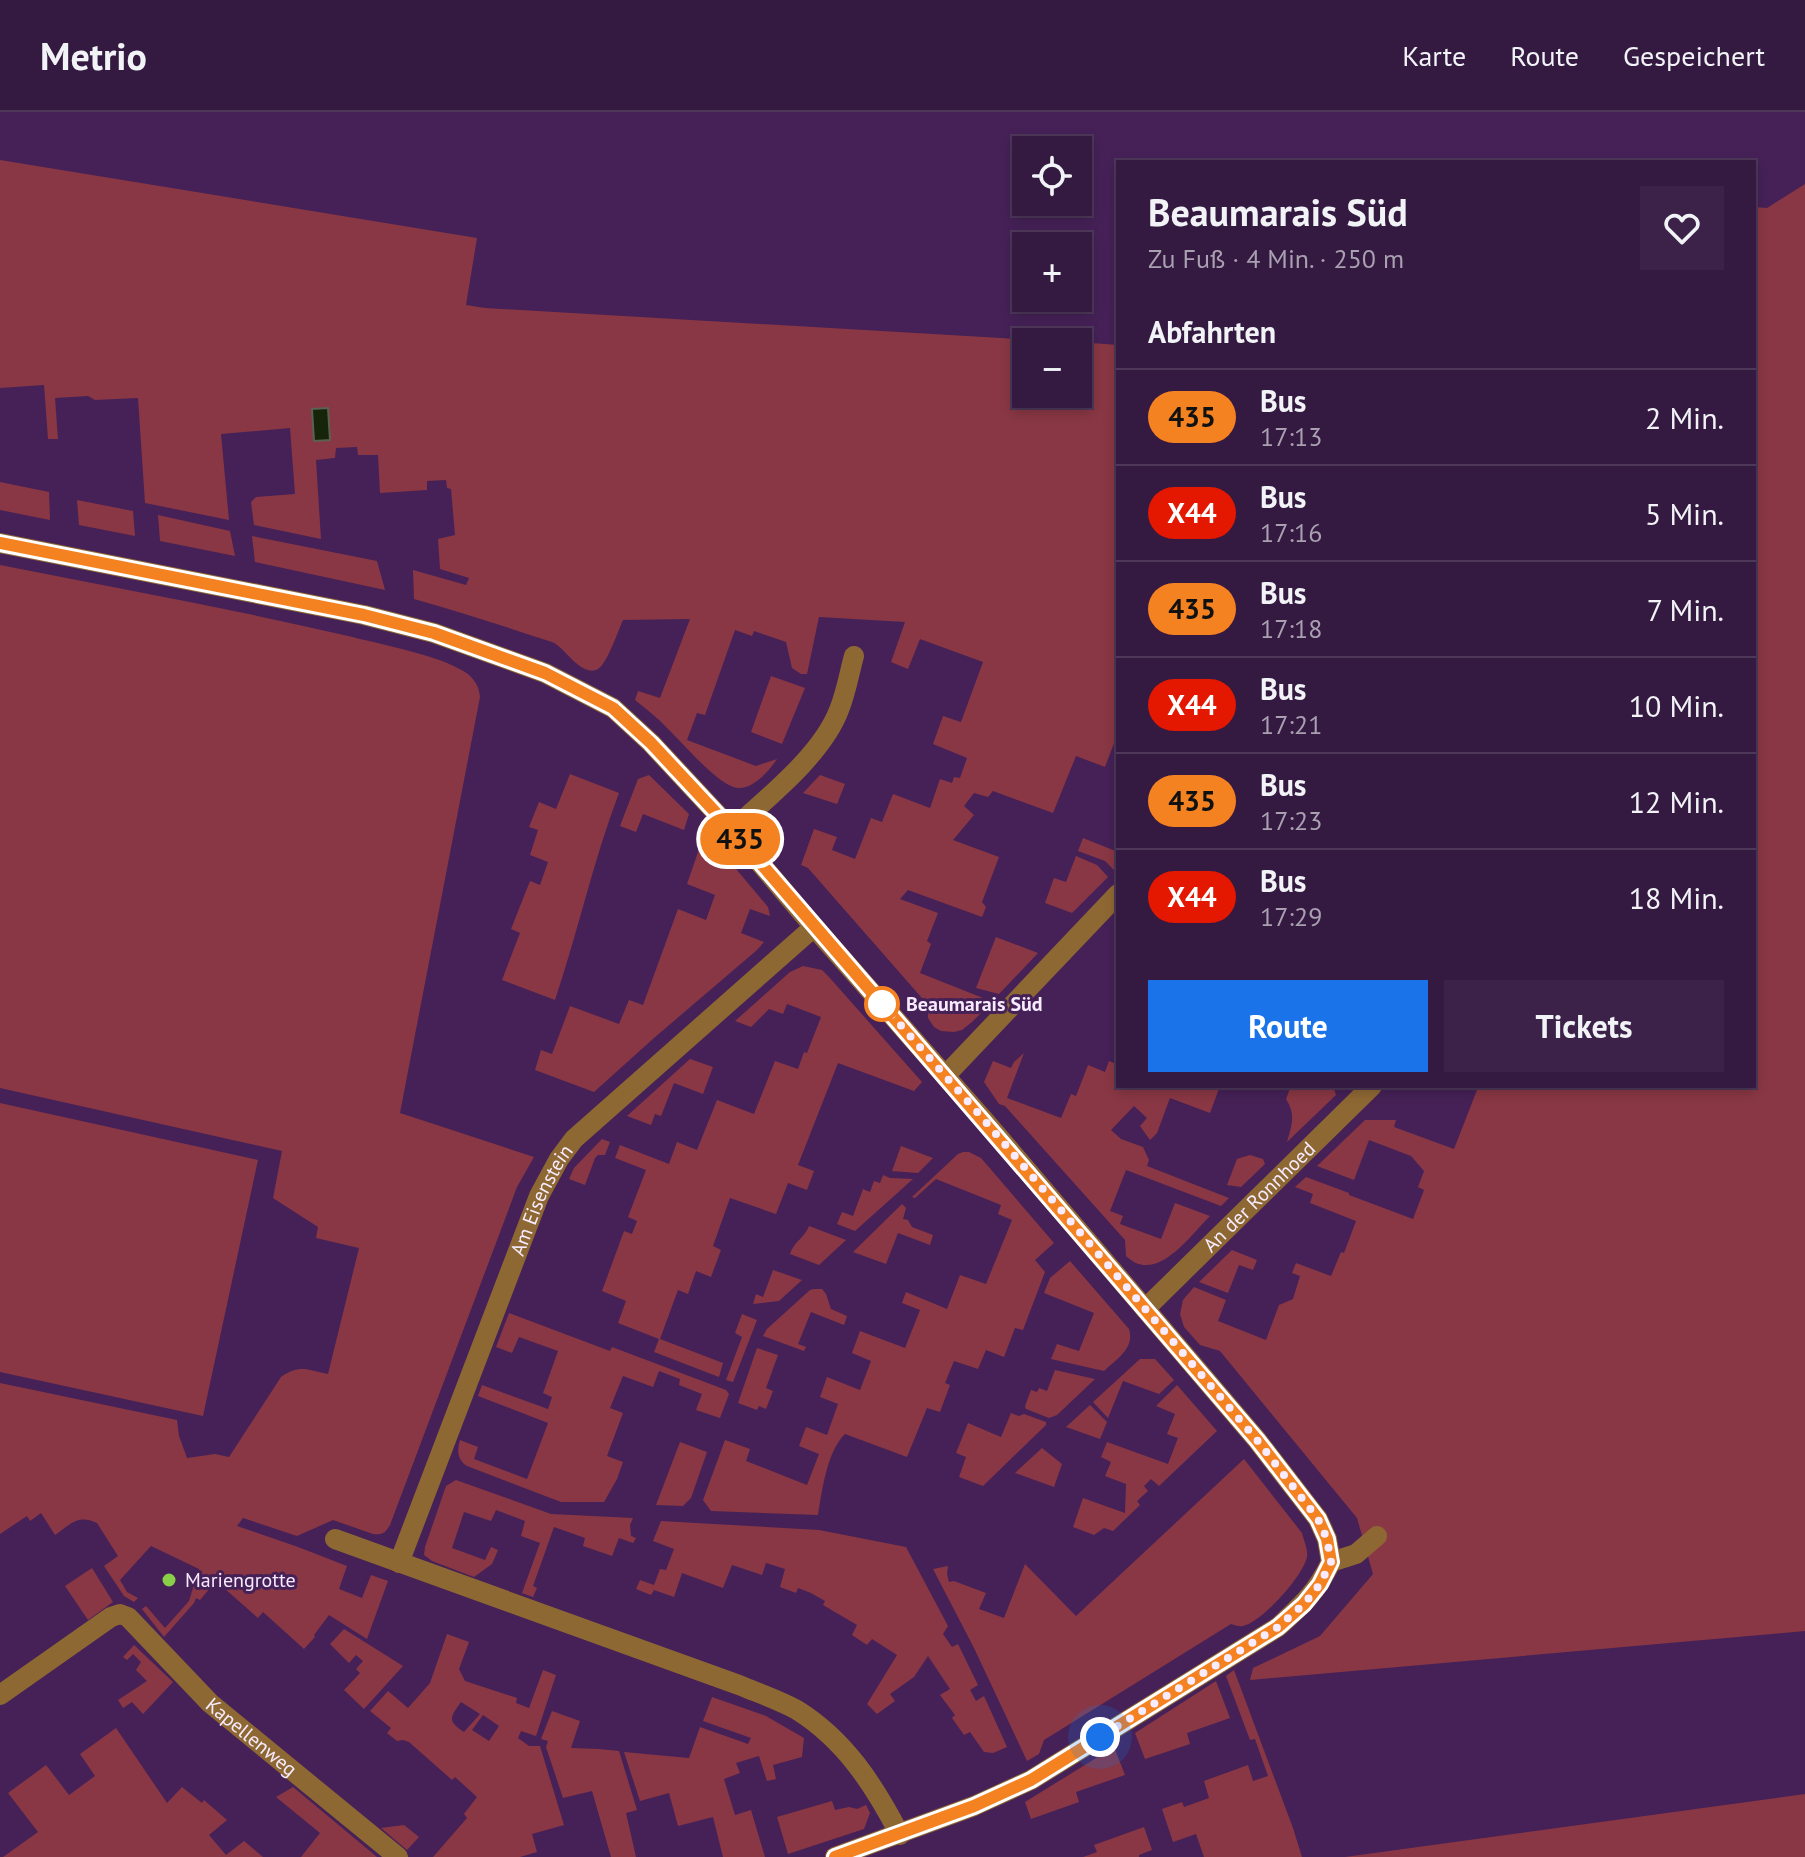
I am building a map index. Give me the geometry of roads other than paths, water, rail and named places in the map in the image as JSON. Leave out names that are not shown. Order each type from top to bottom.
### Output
[{"type":"street","points":[[0,543],[364,615],[434,633],[545,673],[613,708],[651,743],[732,830],[1257,1440],[1318,1519],[1327,1539],[1331,1562],[1320,1584],[1304,1604],[1278,1627],[1031,1780],[974,1806],[835,1857]]},
{"type":"street","points":[[732,830],[790,778],[822,741],[839,711],[854,656]]},
{"type":"street","points":[[945,1076],[1116,896]]},
{"type":"street","name":"Am Eisenstein","points":[[399,1563],[539,1196],[559,1159],[574,1139],[814,927]]},
{"type":"street","name":"An der Ronnhoed","points":[[1145,1309],[1370,1088]]},
{"type":"street","points":[[1331,1562],[1356,1554],[1377,1536]]},
{"type":"street","points":[[335,1539],[739,1685],[796,1710],[829,1734],[858,1765],[879,1794],[900,1835]]},
{"type":"street","name":"Kapellenweg","points":[[0,1695],[111,1617],[120,1614],[128,1617],[210,1703],[398,1857]]},
{"type":"place","name":"Beaumarais Süd","points":[[882,1004]]},
{"type":"place","name":"Mariengrotte","points":[[169,1580]]}]
